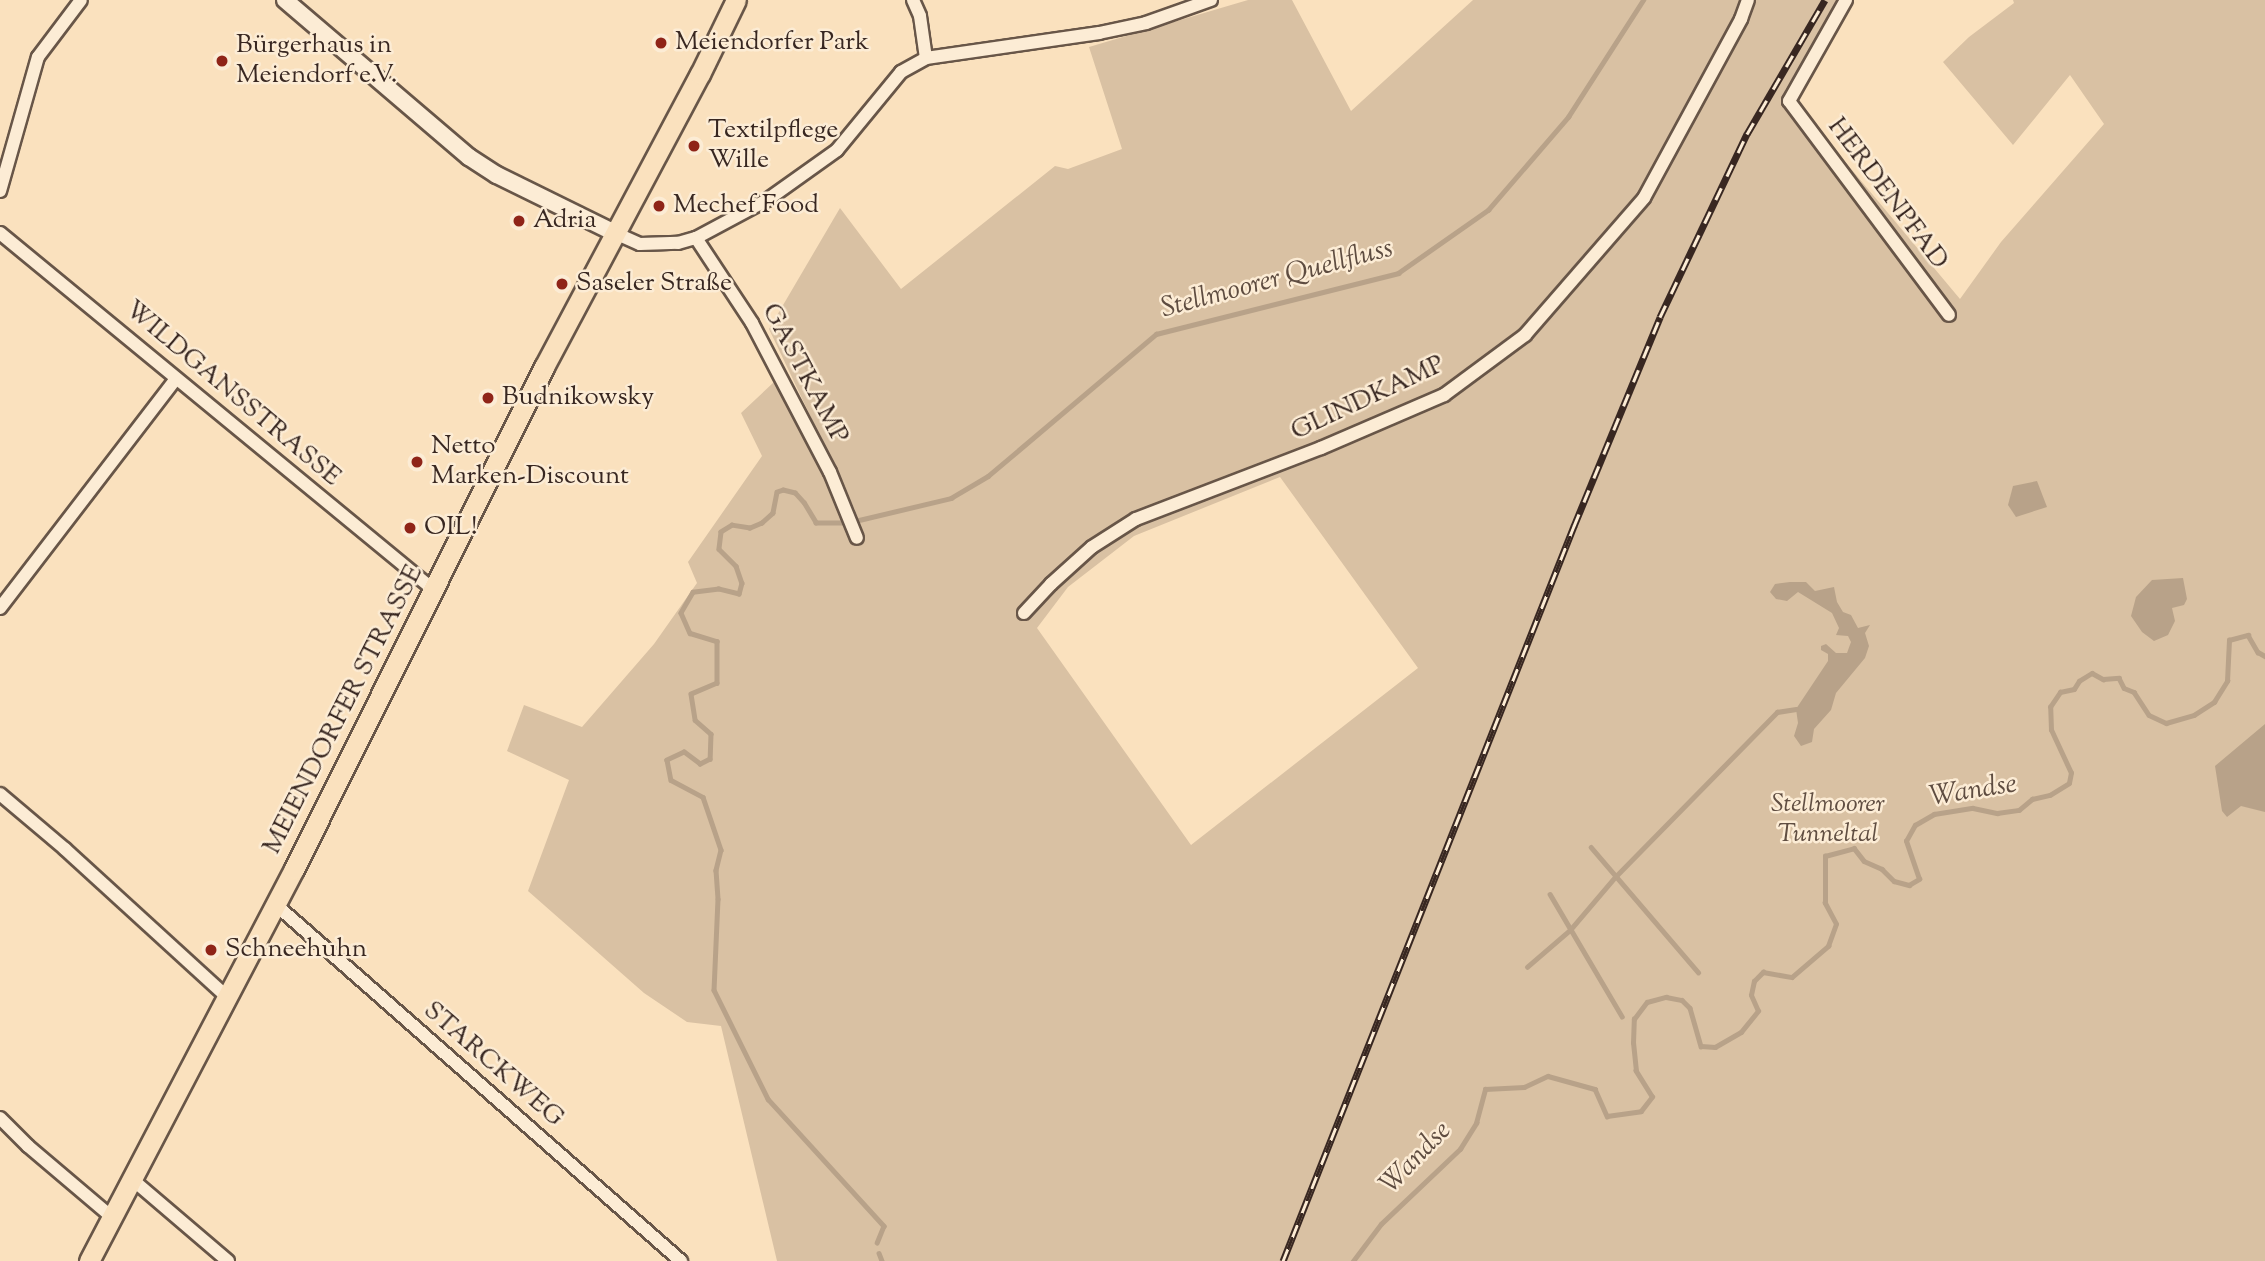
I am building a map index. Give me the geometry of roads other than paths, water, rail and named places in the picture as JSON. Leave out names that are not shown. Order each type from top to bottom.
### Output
[{"type":"main road","name":"MEIENDORFER STRASSE","points":[[89,1261],[275,904],[544,367],[700,74],[736,0]]},
{"type":"street","points":[[0,191],[38,57],[81,0]]},
{"type":"street","points":[[285,0],[469,157],[497,175],[633,243],[649,246],[696,239],[767,200],[837,150],[901,72],[926,58],[1099,33],[1146,23],[1211,0]]},
{"type":"street","points":[[913,0],[920,16],[926,58]]},
{"type":"street","name":"GLINDKAMP","points":[[1024,613],[1092,547],[1136,519],[1321,448],[1444,395],[1525,335],[1644,198],[1741,19],[1748,0]]},
{"type":"street","name":"HERDENPFAD","points":[[1846,0],[1789,101],[1949,315]]},
{"type":"street","name":"WILDGANSSTRASSE","points":[[0,233],[108,320],[175,380],[434,590]]},
{"type":"street","name":"GASTKAMP","points":[[696,239],[752,323],[830,472],[858,538]]},
{"type":"street","points":[[0,608],[175,380]]},
{"type":"street","points":[[0,794],[65,849],[227,997]]},
{"type":"street","name":"STARCKWEG","points":[[275,904],[681,1261]]},
{"type":"street","points":[[0,1118],[28,1146],[113,1218]]},
{"type":"street","points":[[133,1180],[228,1261]]},
{"type":"waterway","name":"Stellmoorer Quellfluss","points":[[859,520],[951,498],[988,476],[1156,334],[1398,273],[1488,210],[1568,117],[1643,0]]},
{"type":"waterway","name":"Stellmoorer Quellfluss","points":[[842,523],[816,523],[795,493],[783,490],[777,492],[773,513],[762,523],[750,528],[732,525],[721,532],[719,549],[736,566],[742,583],[739,594],[719,589],[693,592],[681,613],[690,633],[717,641],[717,683],[691,694],[695,720],[711,734],[710,759],[700,764],[684,752],[667,760],[671,780],[703,797],[721,850],[716,870],[718,899],[714,990],[768,1099],[884,1226],[877,1243]]},
{"type":"waterway","name":"Wandse","points":[[1353,1261],[1381,1224],[1460,1149],[1476,1123],[1485,1089],[1524,1087],[1548,1076],[1595,1089],[1607,1116],[1641,1111],[1652,1097],[1636,1071],[1634,1019],[1647,1002],[1666,997],[1682,1000],[1690,1008],[1701,1046],[1715,1047],[1741,1032],[1758,1011],[1751,995],[1754,981],[1763,972],[1792,977],[1828,946],[1836,924],[1825,903],[1825,856],[1854,848],[1864,861],[1882,869],[1894,881],[1909,885],[1919,879],[1906,841],[1915,825],[1934,814],[1973,808],[1997,813],[2019,810],[2032,799],[2050,795],[2069,783],[2071,773],[2051,730],[2050,707],[2060,692],[2074,689],[2079,681],[2092,673],[2103,679],[2119,678],[2124,688],[2134,692],[2149,715],[2166,723],[2194,715],[2214,702],[2227,681],[2229,640],[2248,635],[2258,652],[2265,656]]},
{"type":"waterway","points":[[1527,967],[1570,930],[1616,876],[1777,712],[1796,709]]},
{"type":"waterway","points":[[1591,847],[1698,972]]},
{"type":"waterway","points":[[1550,894],[1622,1016]]},
{"type":"waterway","name":"Stellmoorer Quellfluss","points":[[879,1253],[882,1261]]},
{"type":"railway","points":[[1283,1261],[1574,526],[1660,317],[1747,134],[1825,0]]},
{"type":"place","name":"Meiendorfer Park","points":[[661,43]]},
{"type":"place","name":"Bürgerhaus in Meiendorf e.V.","points":[[222,61]]},
{"type":"place","name":"Textilpflege Wille","points":[[694,146]]},
{"type":"place","name":"Mechef Food","points":[[659,206]]},
{"type":"place","name":"Adria","points":[[519,221]]},
{"type":"place","name":"Saseler Straße","points":[[562,284]]},
{"type":"place","name":"Budnikowsky","points":[[488,398]]},
{"type":"place","name":"Netto Marken-Discount","points":[[417,462]]},
{"type":"place","name":"OIL!","points":[[410,528]]},
{"type":"place","name":"Schneehuhn","points":[[211,950]]},
{"type":"park label","name":"Stellmoorer Tunneltal","points":[[1828,820]]}]
